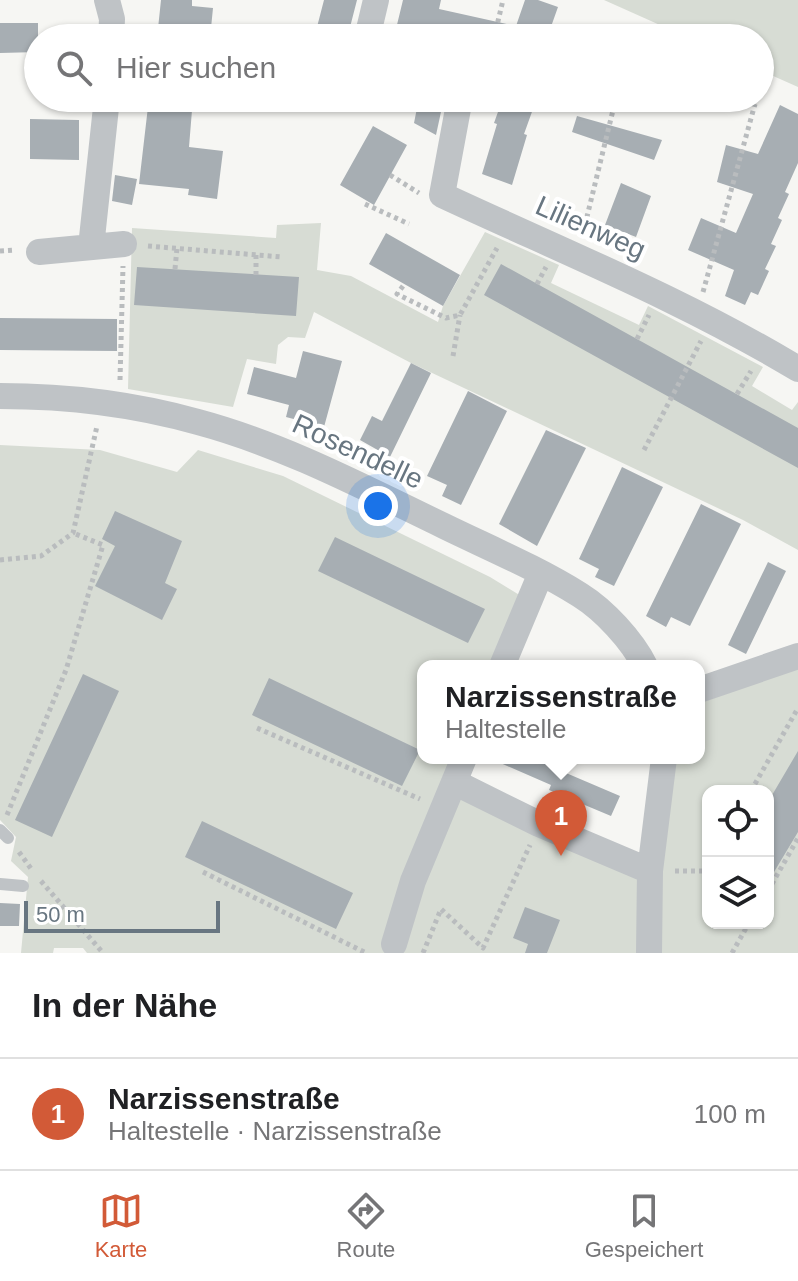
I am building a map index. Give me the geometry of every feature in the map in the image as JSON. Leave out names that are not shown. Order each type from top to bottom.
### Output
[{"type":"street","points":[[107,0],[112,24]]},
{"type":"street","points":[[370,24],[376,0]]},
{"type":"street","points":[[91,247],[105,112]]},
{"type":"street","name":"Lilienweg","points":[[457,112],[442,195],[705,316],[798,369]]},
{"type":"street","points":[[39,252],[124,244]]},
{"type":"street","name":"Rosendelle","points":[[0,396],[110,404],[198,422],[274,447],[541,573],[582,596],[617,627],[641,660]]},
{"type":"street","points":[[505,660],[541,573]]},
{"type":"street","points":[[705,688],[798,656]]},
{"type":"street","points":[[649,953],[650,871],[663,764]]},
{"type":"street","points":[[394,944],[413,881],[459,770],[539,824],[650,871]]},
{"type":"lane","points":[[0,884],[23,886]]},
{"type":"path","points":[[497,24],[503,0]]},
{"type":"path","points":[[577,255],[613,112]]},
{"type":"path","points":[[644,450],[705,316],[753,112]]},
{"type":"path","points":[[390,175],[426,196]]},
{"type":"path","points":[[365,204],[409,224]]},
{"type":"path","points":[[453,356],[460,315],[509,225]]},
{"type":"path","points":[[0,560],[41,556],[73,533],[110,404],[124,244],[282,257]]},
{"type":"path","points":[[175,269],[177,248]]},
{"type":"path","points":[[256,255],[256,275]]},
{"type":"path","points":[[403,286],[397,294],[446,318],[460,315]]},
{"type":"path","points":[[73,533],[103,545],[66,670],[3,833],[47,890],[103,953]]},
{"type":"path","points":[[754,785],[798,708]]},
{"type":"path","points":[[257,728],[442,810]]},
{"type":"path","points":[[423,953],[441,909],[483,948],[539,824]]},
{"type":"path","points":[[774,880],[798,838]]},
{"type":"path","points":[[650,871],[702,871]]},
{"type":"path","points":[[203,872],[366,953]]},
{"type":"path","points":[[744,953],[734,950],[746,929]]},
{"type":"shaded area","points":[[604,0],[798,0],[798,87],[774,76],[774,24],[658,24]]},
{"type":"shaded area","points":[[321,223],[317,270],[351,276],[438,322],[443,306],[485,232],[559,265],[551,283],[639,325],[648,306],[763,367],[752,386],[792,410],[798,402],[798,550],[743,520],[411,363],[314,312],[305,338],[288,337],[278,345],[276,364],[247,359],[233,407],[128,389],[132,228],[276,238],[277,225]]},
{"type":"shaded area","points":[[0,445],[100,450],[177,472],[198,450],[283,476],[490,577],[526,599],[500,660],[417,660],[417,764],[456,764],[447,785],[652,880],[668,764],[705,764],[705,690],[798,656],[798,953],[87,953],[83,948],[54,948],[53,953],[21,953],[28,877],[11,861],[16,837],[0,820]]},
{"type":"building","points":[[161,0],[192,0],[192,6],[213,8],[211,24],[158,24]]},
{"type":"building","points":[[324,0],[357,0],[351,24],[318,24]]},
{"type":"building","points":[[403,0],[441,0],[439,9],[507,24],[397,24]]},
{"type":"building","points":[[525,0],[538,0],[558,7],[552,24],[517,24]]},
{"type":"building","points":[[0,23],[38,23],[24,24],[24,52],[0,53]]},
{"type":"building","points":[[780,105],[798,114],[798,163],[785,192],[789,194],[778,218],[782,220],[771,244],[776,246],[765,269],[769,271],[758,295],[751,292],[745,305],[725,296],[734,270],[688,250],[701,218],[736,233],[753,194],[717,182],[726,145],[758,154]]},
{"type":"building","points":[[147,112],[192,112],[189,147],[223,151],[217,199],[188,195],[189,189],[139,184]]},
{"type":"building","points":[[416,112],[441,112],[436,135],[414,123]]},
{"type":"building","points":[[498,112],[532,112],[512,185],[482,174],[497,124],[494,123]]},
{"type":"building","points":[[577,116],[662,140],[654,160],[572,132]]},
{"type":"building","points":[[30,119],[79,120],[79,160],[30,159]]},
{"type":"building","points":[[373,126],[407,145],[374,205],[340,185]]},
{"type":"building","points":[[115,175],[137,179],[132,205],[112,201]]},
{"type":"building","points":[[621,183],[651,196],[636,237],[605,225]]},
{"type":"building","points":[[386,233],[460,275],[443,306],[369,264]]},
{"type":"building","points":[[501,264],[798,428],[798,468],[484,295]]},
{"type":"building","points":[[137,267],[299,277],[296,316],[134,305]]},
{"type":"building","points":[[0,318],[117,319],[117,351],[0,350]]},
{"type":"building","points":[[303,351],[342,361],[324,427],[286,417],[289,405],[247,394],[254,367],[296,378]]},
{"type":"building","points":[[411,363],[431,373],[390,457],[360,440],[372,416],[382,421]]},
{"type":"building","points":[[468,391],[507,411],[461,505],[442,496],[447,485],[427,476]]},
{"type":"building","points":[[546,430],[586,448],[537,546],[499,524]]},
{"type":"building","points":[[622,467],[663,487],[614,586],[595,577],[599,569],[579,559]]},
{"type":"building","points":[[701,504],[741,524],[690,626],[671,617],[666,627],[646,616]]},
{"type":"building","points":[[115,511],[182,541],[165,583],[177,589],[162,620],[95,586],[115,546],[102,539]]},
{"type":"building","points":[[335,537],[485,609],[468,643],[318,571]]},
{"type":"building","points":[[768,562],[786,571],[746,654],[728,645]]},
{"type":"building","points":[[83,674],[119,691],[52,837],[15,820]]},
{"type":"building","points":[[269,678],[417,749],[417,756],[402,786],[252,715]]},
{"type":"building","points":[[798,751],[798,832],[774,872],[774,857],[774,792]]},
{"type":"building","points":[[503,764],[562,764],[559,770],[620,796],[611,816],[549,790],[551,785]]},
{"type":"building","points":[[202,821],[353,893],[336,929],[185,857]]},
{"type":"building","points":[[0,903],[20,904],[19,926],[0,926]]},
{"type":"building","points":[[525,907],[560,920],[547,953],[525,953],[528,944],[513,938]]},
{"type":"place","name":"Narzissenstraße","points":[[561,856]]}]
